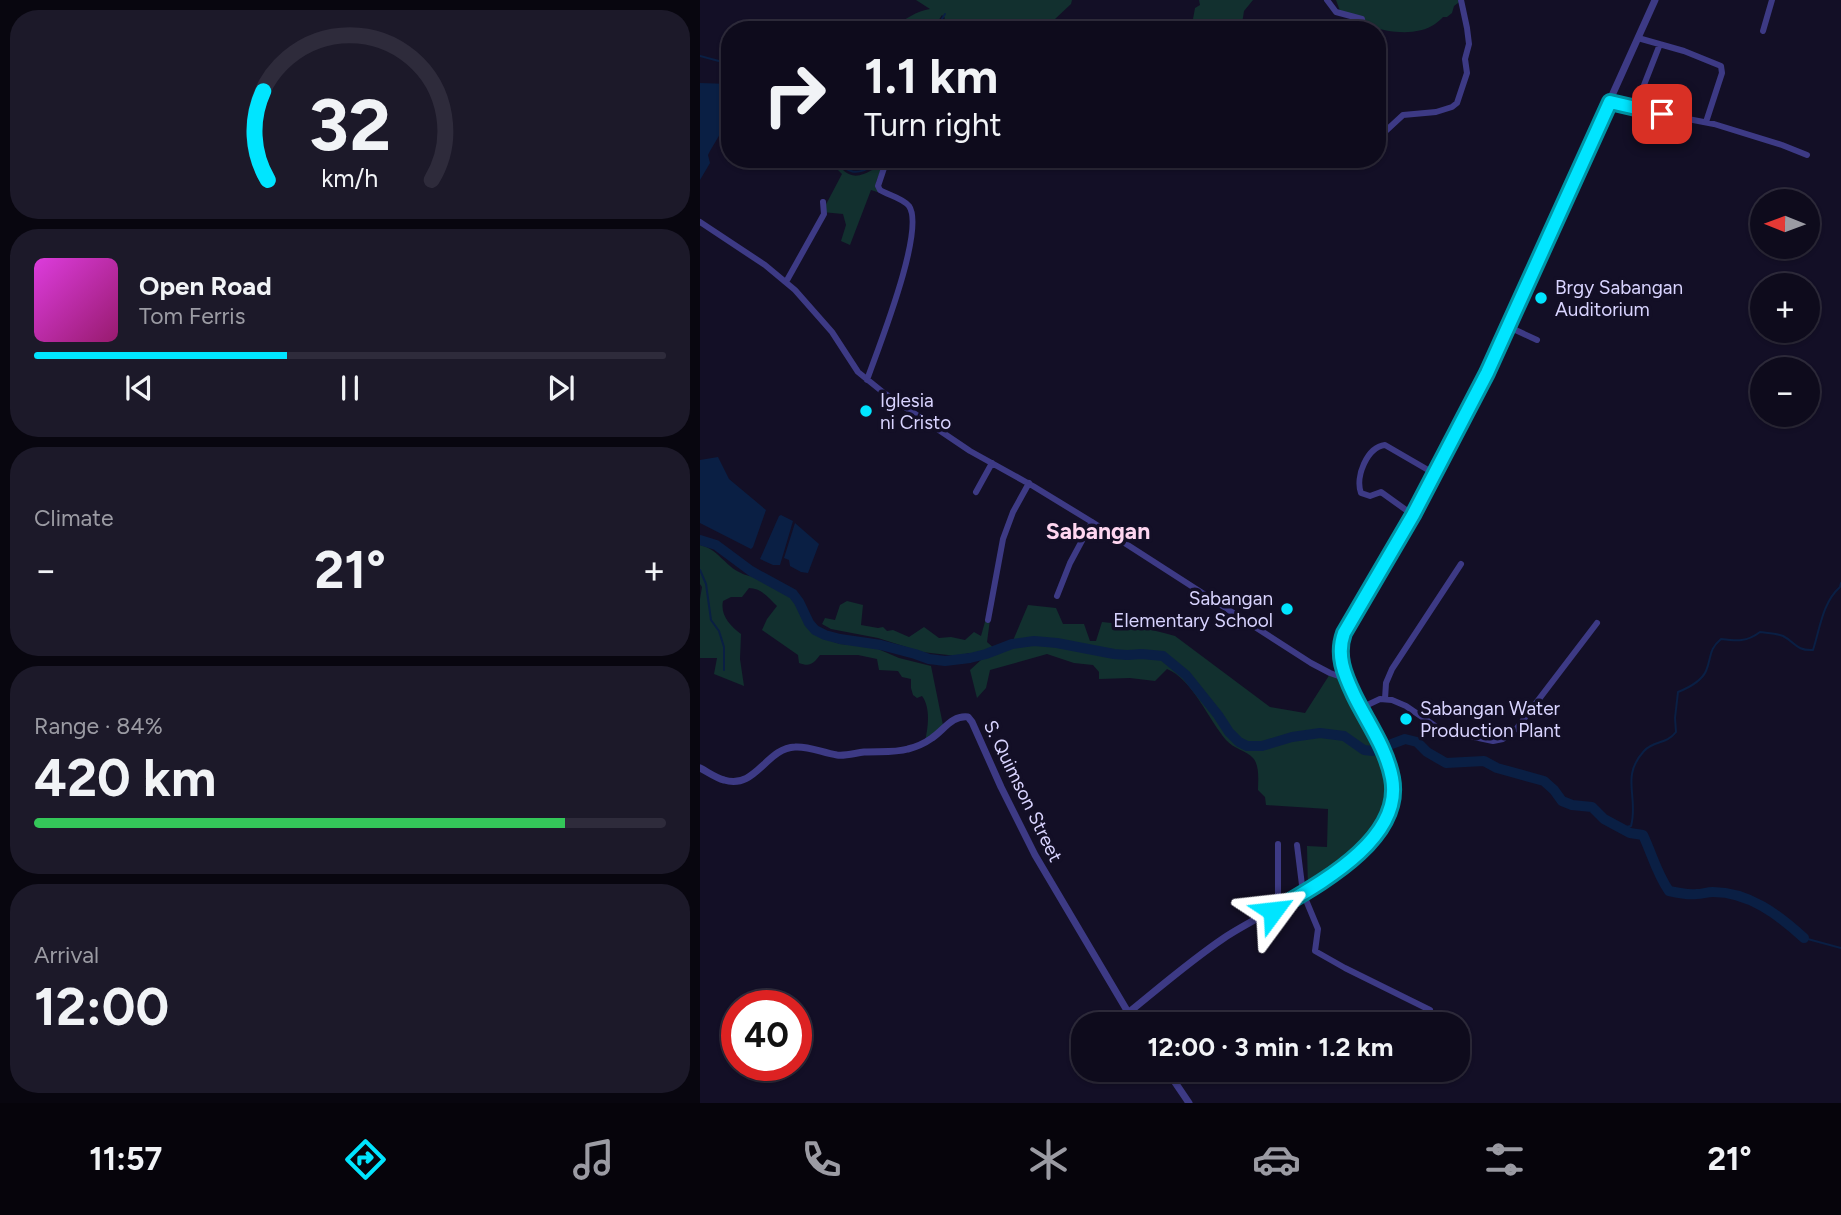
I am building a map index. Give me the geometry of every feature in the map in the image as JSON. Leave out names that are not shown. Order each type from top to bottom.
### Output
[{"type":"street","points":[[1327,0],[1336,12],[1362,21]]},
{"type":"street","points":[[1386,131],[1404,115],[1436,112],[1456,105],[1467,73],[1465,59],[1469,44],[1461,0]]},
{"type":"street","points":[[1129,1012],[1223,938],[1303,893],[1358,854],[1382,826],[1390,808],[1393,786],[1391,773],[1381,745],[1346,679],[1340,645],[1344,633],[1413,515],[1487,373],[1655,0]]},
{"type":"street","points":[[1763,31],[1772,0]]},
{"type":"street","points":[[1638,38],[1684,51],[1721,66],[1722,73],[1706,122]]},
{"type":"street","points":[[1635,108],[1660,44]]},
{"type":"street","points":[[1610,102],[1706,122],[1807,155]]},
{"type":"street","points":[[867,380],[905,266],[912,228],[912,213],[909,207],[880,190],[878,186],[884,168]]},
{"type":"street","points":[[786,282],[824,214],[823,202]]},
{"type":"street","points":[[700,222],[786,282],[832,332],[856,369],[884,393],[970,451],[1092,522],[1311,663],[1346,679]]},
{"type":"street","points":[[1509,327],[1537,340]]},
{"type":"street","points":[[1413,515],[1381,492],[1370,496],[1363,495],[1359,486],[1361,472],[1374,450],[1385,445],[1435,474]]},
{"type":"street","points":[[976,492],[992,463]]},
{"type":"street","points":[[988,620],[1003,539],[1013,512],[1029,483]]},
{"type":"street","points":[[1057,596],[1065,573],[1092,522]]},
{"type":"street","points":[[1385,699],[1392,669],[1461,564]]},
{"type":"street","points":[[1361,708],[1375,700],[1385,699],[1406,706],[1441,730],[1487,740],[1503,739],[1517,728],[1597,623]]},
{"type":"street","name":"S. Quimson Street","points":[[700,768],[723,780],[734,781],[743,780],[758,772],[769,759],[792,747],[841,755],[901,751],[932,738],[957,718],[968,717],[1035,855],[1127,1012]]},
{"type":"street","points":[[1278,844],[1278,908]]},
{"type":"street","points":[[1297,845],[1303,893],[1318,929],[1314,947],[1316,952],[1430,1010]]},
{"type":"street","points":[[1175,1082],[1189,1103]]},
{"type":"green space","points":[[916,0],[1072,0],[1055,19],[1047,21],[943,21],[945,18],[942,15],[938,21],[902,21],[930,9]]},
{"type":"green space","points":[[1199,0],[1253,0],[1244,11],[1242,21],[1193,21],[1195,8],[1200,5]]},
{"type":"green space","points":[[1336,0],[1462,0],[1447,17],[1428,28],[1412,32],[1386,30],[1386,21],[1360,21],[1340,11]]},
{"type":"green space","points":[[836,168],[856,176],[881,168],[876,182],[887,195],[871,190],[850,245],[841,241],[846,225],[843,214],[822,212],[842,174]]},
{"type":"green space","points":[[700,545],[712,550],[741,573],[793,594],[801,617],[814,632],[825,639],[840,644],[871,646],[899,658],[931,666],[944,730],[925,741],[928,712],[925,701],[922,696],[917,698],[913,695],[911,679],[902,677],[898,671],[879,670],[877,659],[858,655],[820,655],[811,664],[799,663],[798,655],[762,630],[777,606],[753,588],[749,588],[742,597],[731,597],[723,601],[722,606],[727,620],[741,634],[740,659],[744,686],[714,674],[717,658],[700,658]]},
{"type":"green space","points":[[847,601],[863,605],[861,625],[883,627],[887,631],[893,630],[909,637],[924,627],[939,638],[965,640],[974,632],[981,636],[988,611],[991,612],[987,642],[995,649],[1012,643],[1028,605],[1056,608],[1063,624],[1084,624],[1090,641],[1096,641],[1102,622],[1157,631],[1175,636],[1270,707],[1305,713],[1330,674],[1350,683],[1392,770],[1393,802],[1363,848],[1308,889],[1307,846],[1327,847],[1328,809],[1266,805],[1265,797],[1258,790],[1258,769],[1253,758],[1226,740],[1192,691],[1176,674],[1167,669],[1155,681],[1130,678],[1099,679],[1099,672],[1093,665],[1074,663],[1047,654],[990,670],[986,688],[977,698],[970,670],[992,650],[983,654],[957,656],[922,652],[878,638],[831,629],[822,624],[825,618],[835,620],[840,605]]},
{"type":"water","points":[[700,83],[721,84],[721,133],[708,155],[710,163],[700,180]]},
{"type":"water","points":[[718,457],[729,479],[766,510],[751,549],[700,523],[700,460]]},
{"type":"water","points":[[781,515],[793,521],[780,565],[773,565],[760,559]]},
{"type":"water","points":[[795,523],[819,544],[808,573],[790,566],[789,560],[784,558]]},
{"type":"waterway","points":[[941,21],[945,14]]},
{"type":"waterway","points":[[700,56],[721,62]]},
{"type":"waterway","points":[[845,168],[853,172],[869,168]]},
{"type":"waterway","points":[[700,540],[716,545],[751,571],[793,594],[809,623],[825,635],[945,661],[970,658],[1012,644],[1034,641],[1114,654],[1163,656],[1186,675],[1229,732],[1247,746],[1262,746],[1292,737],[1320,733],[1344,736],[1364,750],[1373,751],[1405,739],[1417,742],[1427,752],[1446,763],[1484,761],[1497,768],[1544,781],[1562,801],[1592,807],[1604,819],[1630,833],[1643,835],[1669,891],[1690,894],[1726,893],[1751,900],[1774,913],[1804,938]]},
{"type":"waterway","points":[[700,570],[706,584],[711,620],[719,631],[724,647],[724,670]]},
{"type":"waterway","points":[[1621,828],[1631,826],[1631,779],[1637,760],[1652,745],[1668,739],[1676,732],[1678,692],[1704,675],[1717,643],[1721,639],[1746,639],[1760,632],[1780,635],[1799,648],[1813,650],[1825,608],[1841,583]]},
{"type":"waterway","points":[[1804,938],[1841,948]]},
{"type":"place","name":"Brgy Sabangan Auditorium","points":[[1541,298]]},
{"type":"place","name":"Iglesia ni Cristo","points":[[866,411]]},
{"type":"place","name":"Sabangan Elementary School","points":[[1287,609]]},
{"type":"place","name":"Sabangan Water Production Plant","points":[[1406,719]]},
{"type":"district","name":"Sabangan","points":[[1098,531]]},
{"type":"route","points":[[1273,911],[1358,854],[1377,834],[1386,818],[1392,800],[1392,779],[1380,741],[1346,677],[1340,656],[1344,633],[1413,515],[1487,373],[1610,102],[1662,114]]}]
